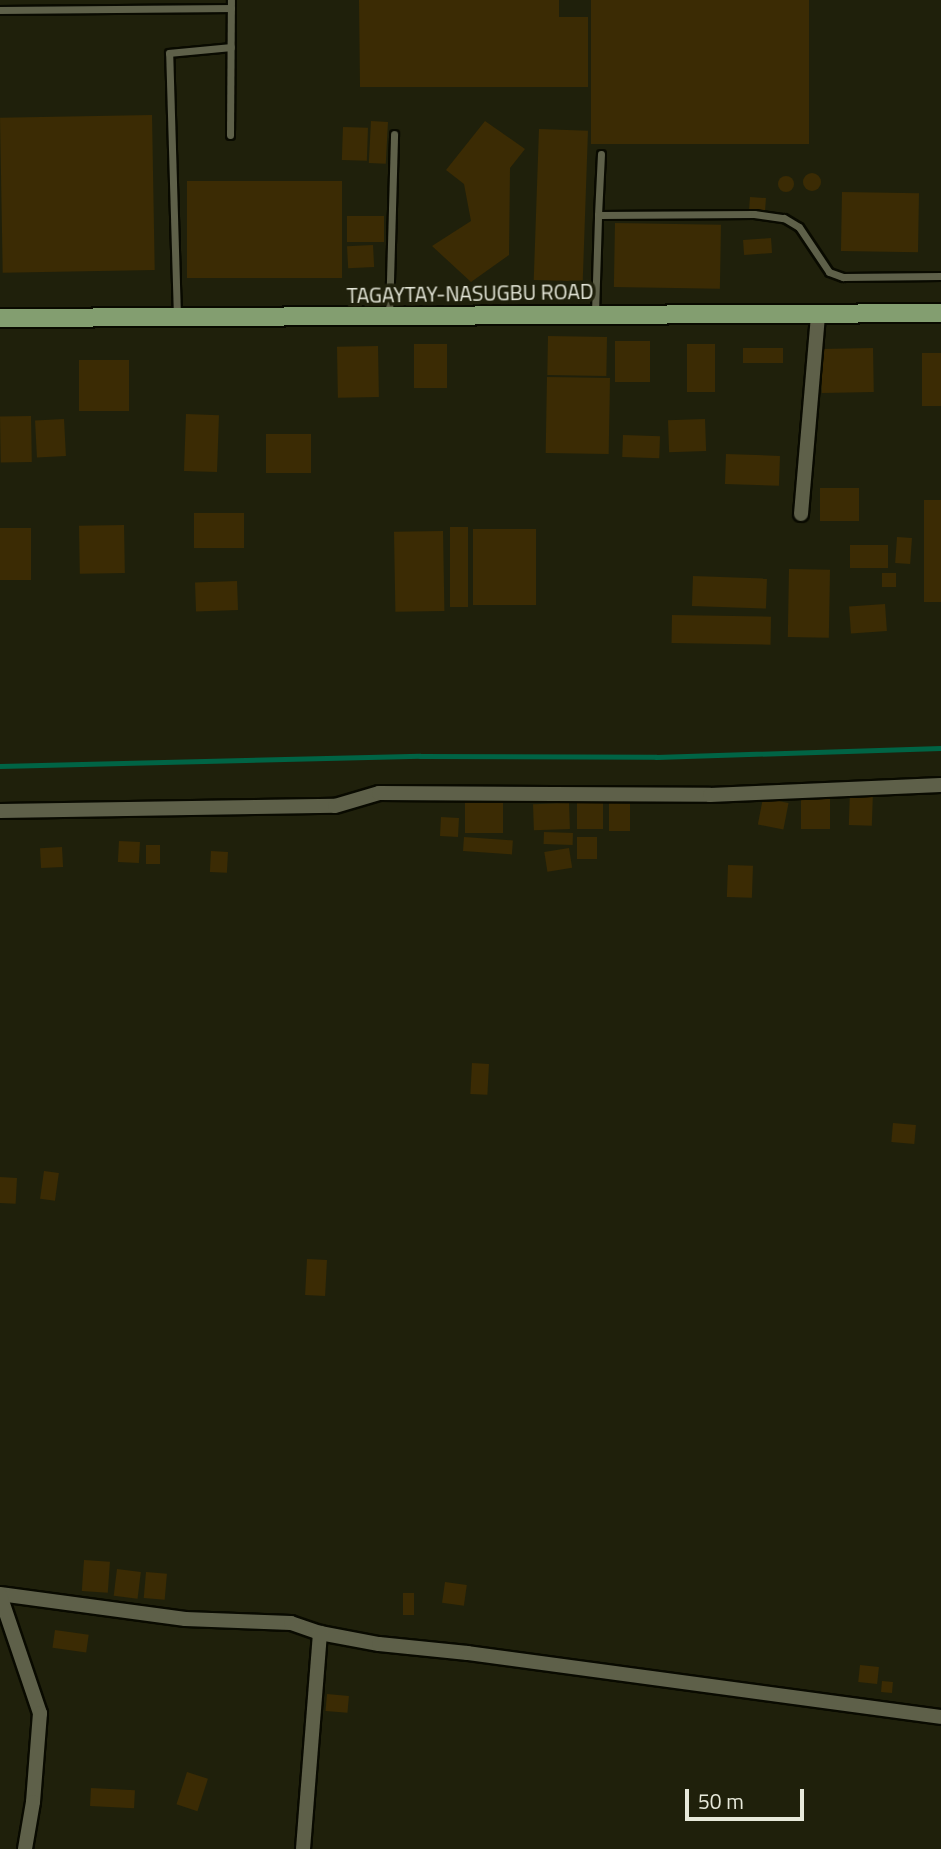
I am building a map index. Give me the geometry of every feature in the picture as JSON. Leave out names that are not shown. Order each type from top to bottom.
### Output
[{"type":"main road","name":"TAGAYTAY-NASUGBU ROAD","points":[[0,318],[941,313]]},
{"type":"street","points":[[801,514],[818,314]]},
{"type":"street","points":[[0,811],[335,806],[379,793],[710,795],[941,785]]},
{"type":"street","points":[[25,1849],[33,1802],[40,1713],[0,1595],[185,1619],[291,1623],[320,1633],[379,1644],[468,1653],[941,1717]]},
{"type":"street","points":[[303,1849],[320,1633]]},
{"type":"lane","points":[[0,10],[231,4],[230,135]]},
{"type":"lane","points":[[177,318],[169,53],[231,47]]},
{"type":"lane","points":[[389,317],[394,134]]},
{"type":"lane","points":[[594,315],[601,154]]},
{"type":"lane","points":[[598,215],[754,214],[784,218],[799,227],[829,272],[844,277],[941,276]]},
{"type":"building","points":[[359,0],[559,0],[559,17],[588,17],[588,87],[360,87]]},
{"type":"building","points":[[591,0],[809,0],[809,144],[591,144]]},
{"type":"building","points":[[152,115],[155,270],[3,273],[0,118]]},
{"type":"building","points":[[371,121],[388,122],[386,164],[369,163]]},
{"type":"building","points":[[485,121],[525,149],[510,168],[509,255],[471,282],[432,246],[471,221],[464,184],[446,170]]},
{"type":"building","points":[[343,127],[368,128],[367,161],[342,160]]},
{"type":"building","points":[[539,129],[588,131],[583,282],[534,280]]},
{"type":"building","points":[[808,173],[816,173],[821,182],[819,189],[808,191],[803,186],[803,178]]},
{"type":"building","points":[[786,176],[794,184],[786,192],[778,184]]},
{"type":"building","points":[[187,181],[342,181],[342,278],[187,278]]},
{"type":"building","points":[[842,192],[919,193],[918,252],[841,251]]},
{"type":"building","points":[[750,197],[766,198],[765,211],[749,210]]},
{"type":"building","points":[[347,216],[384,216],[384,242],[347,242]]},
{"type":"building","points":[[615,223],[721,225],[720,289],[614,287]]},
{"type":"building","points":[[771,238],[772,253],[744,255],[743,240]]},
{"type":"building","points":[[373,245],[374,267],[348,268],[347,246]]},
{"type":"building","points":[[548,336],[607,337],[606,376],[547,375]]},
{"type":"building","points":[[615,341],[650,341],[650,382],[615,382]]},
{"type":"building","points":[[414,344],[447,344],[447,388],[414,388]]},
{"type":"building","points":[[687,344],[715,344],[715,392],[687,392]]},
{"type":"building","points":[[378,346],[379,397],[338,398],[337,347]]},
{"type":"building","points":[[743,348],[783,348],[783,363],[743,363]]},
{"type":"building","points":[[873,348],[874,392],[822,393],[821,349]]},
{"type":"building","points":[[922,353],[941,353],[941,406],[922,406]]},
{"type":"building","points":[[79,360],[129,360],[129,411],[79,411]]},
{"type":"building","points":[[547,377],[610,378],[609,454],[546,453]]},
{"type":"building","points":[[186,414],[219,415],[217,472],[184,471]]},
{"type":"building","points":[[31,416],[32,462],[1,463],[0,417]]},
{"type":"building","points":[[64,419],[66,456],[37,457],[35,421]]},
{"type":"building","points":[[705,419],[706,451],[669,452],[668,420]]},
{"type":"building","points":[[266,434],[311,434],[311,473],[266,473]]},
{"type":"building","points":[[623,435],[660,436],[659,458],[622,457]]},
{"type":"building","points":[[726,454],[780,456],[779,486],[725,484]]},
{"type":"building","points":[[820,488],[859,488],[859,521],[820,521]]},
{"type":"building","points":[[924,500],[941,500],[941,602],[924,602]]},
{"type":"building","points":[[194,513],[244,513],[244,548],[194,548]]},
{"type":"building","points":[[124,525],[125,573],[80,574],[79,526]]},
{"type":"building","points":[[450,527],[468,527],[468,607],[450,607]]},
{"type":"building","points":[[0,528],[31,528],[31,580],[0,580]]},
{"type":"building","points":[[473,529],[536,529],[536,605],[473,605]]},
{"type":"building","points":[[443,531],[444,611],[395,612],[394,532]]},
{"type":"building","points":[[897,537],[912,538],[910,564],[895,563]]},
{"type":"building","points":[[850,545],[888,545],[888,568],[850,568]]},
{"type":"building","points":[[789,569],[830,570],[829,638],[788,637]]},
{"type":"building","points":[[882,573],[896,573],[896,587],[882,587]]},
{"type":"building","points":[[693,576],[767,579],[766,609],[692,606]]},
{"type":"building","points":[[237,581],[238,610],[196,611],[195,582]]},
{"type":"building","points":[[885,604],[887,631],[851,633],[849,607]]},
{"type":"building","points":[[672,615],[771,617],[770,645],[672,643]]},
{"type":"building","points":[[850,791],[873,792],[872,826],[849,825]]},
{"type":"building","points":[[801,793],[830,793],[830,829],[801,829]]},
{"type":"building","points":[[465,797],[503,797],[503,833],[465,833]]},
{"type":"building","points":[[609,797],[630,797],[630,831],[609,831]]},
{"type":"building","points":[[763,798],[789,803],[783,829],[758,825]]},
{"type":"building","points":[[577,800],[603,800],[603,829],[577,829]]},
{"type":"building","points":[[569,803],[570,829],[534,830],[533,804]]},
{"type":"building","points":[[441,817],[459,818],[458,837],[440,836]]},
{"type":"building","points":[[544,832],[573,833],[573,845],[544,844]]},
{"type":"building","points":[[464,837],[513,840],[512,854],[463,851]]},
{"type":"building","points":[[577,837],[597,837],[597,859],[577,859]]},
{"type":"building","points":[[119,841],[140,842],[139,863],[118,862]]},
{"type":"building","points":[[146,845],[160,845],[160,864],[146,864]]},
{"type":"building","points":[[62,847],[63,867],[41,868],[40,848]]},
{"type":"building","points":[[569,848],[572,868],[547,872],[544,852]]},
{"type":"building","points":[[211,851],[228,852],[227,873],[210,872]]},
{"type":"building","points":[[728,865],[753,866],[752,898],[727,897]]},
{"type":"building","points":[[472,1063],[489,1064],[487,1095],[470,1094]]},
{"type":"building","points":[[893,1123],[916,1125],[914,1144],[891,1142]]},
{"type":"building","points":[[44,1171],[59,1173],[55,1201],[40,1199]]},
{"type":"building","points":[[0,1177],[17,1178],[16,1204],[0,1203]]},
{"type":"building","points":[[307,1259],[327,1260],[325,1296],[305,1295]]},
{"type":"building","points":[[84,1560],[110,1562],[108,1593],[82,1591]]},
{"type":"building","points":[[117,1569],[141,1572],[138,1599],[114,1596]]},
{"type":"building","points":[[146,1572],[167,1574],[165,1600],[144,1598]]},
{"type":"building","points":[[445,1582],[467,1585],[464,1606],[442,1603]]},
{"type":"building","points":[[403,1593],[414,1593],[414,1615],[403,1615]]},
{"type":"building","points":[[55,1630],[89,1635],[86,1653],[52,1648]]},
{"type":"building","points":[[860,1665],[879,1667],[877,1684],[858,1682]]},
{"type":"building","points":[[882,1681],[893,1682],[892,1693],[881,1692]]},
{"type":"building","points":[[327,1694],[349,1696],[347,1713],[326,1711]]},
{"type":"building","points":[[187,1772],[208,1779],[197,1811],[176,1804]]},
{"type":"building","points":[[91,1788],[135,1790],[134,1808],[90,1806]]},
{"type":"waterway","points":[[0,766],[420,756],[656,757],[941,748]]}]
